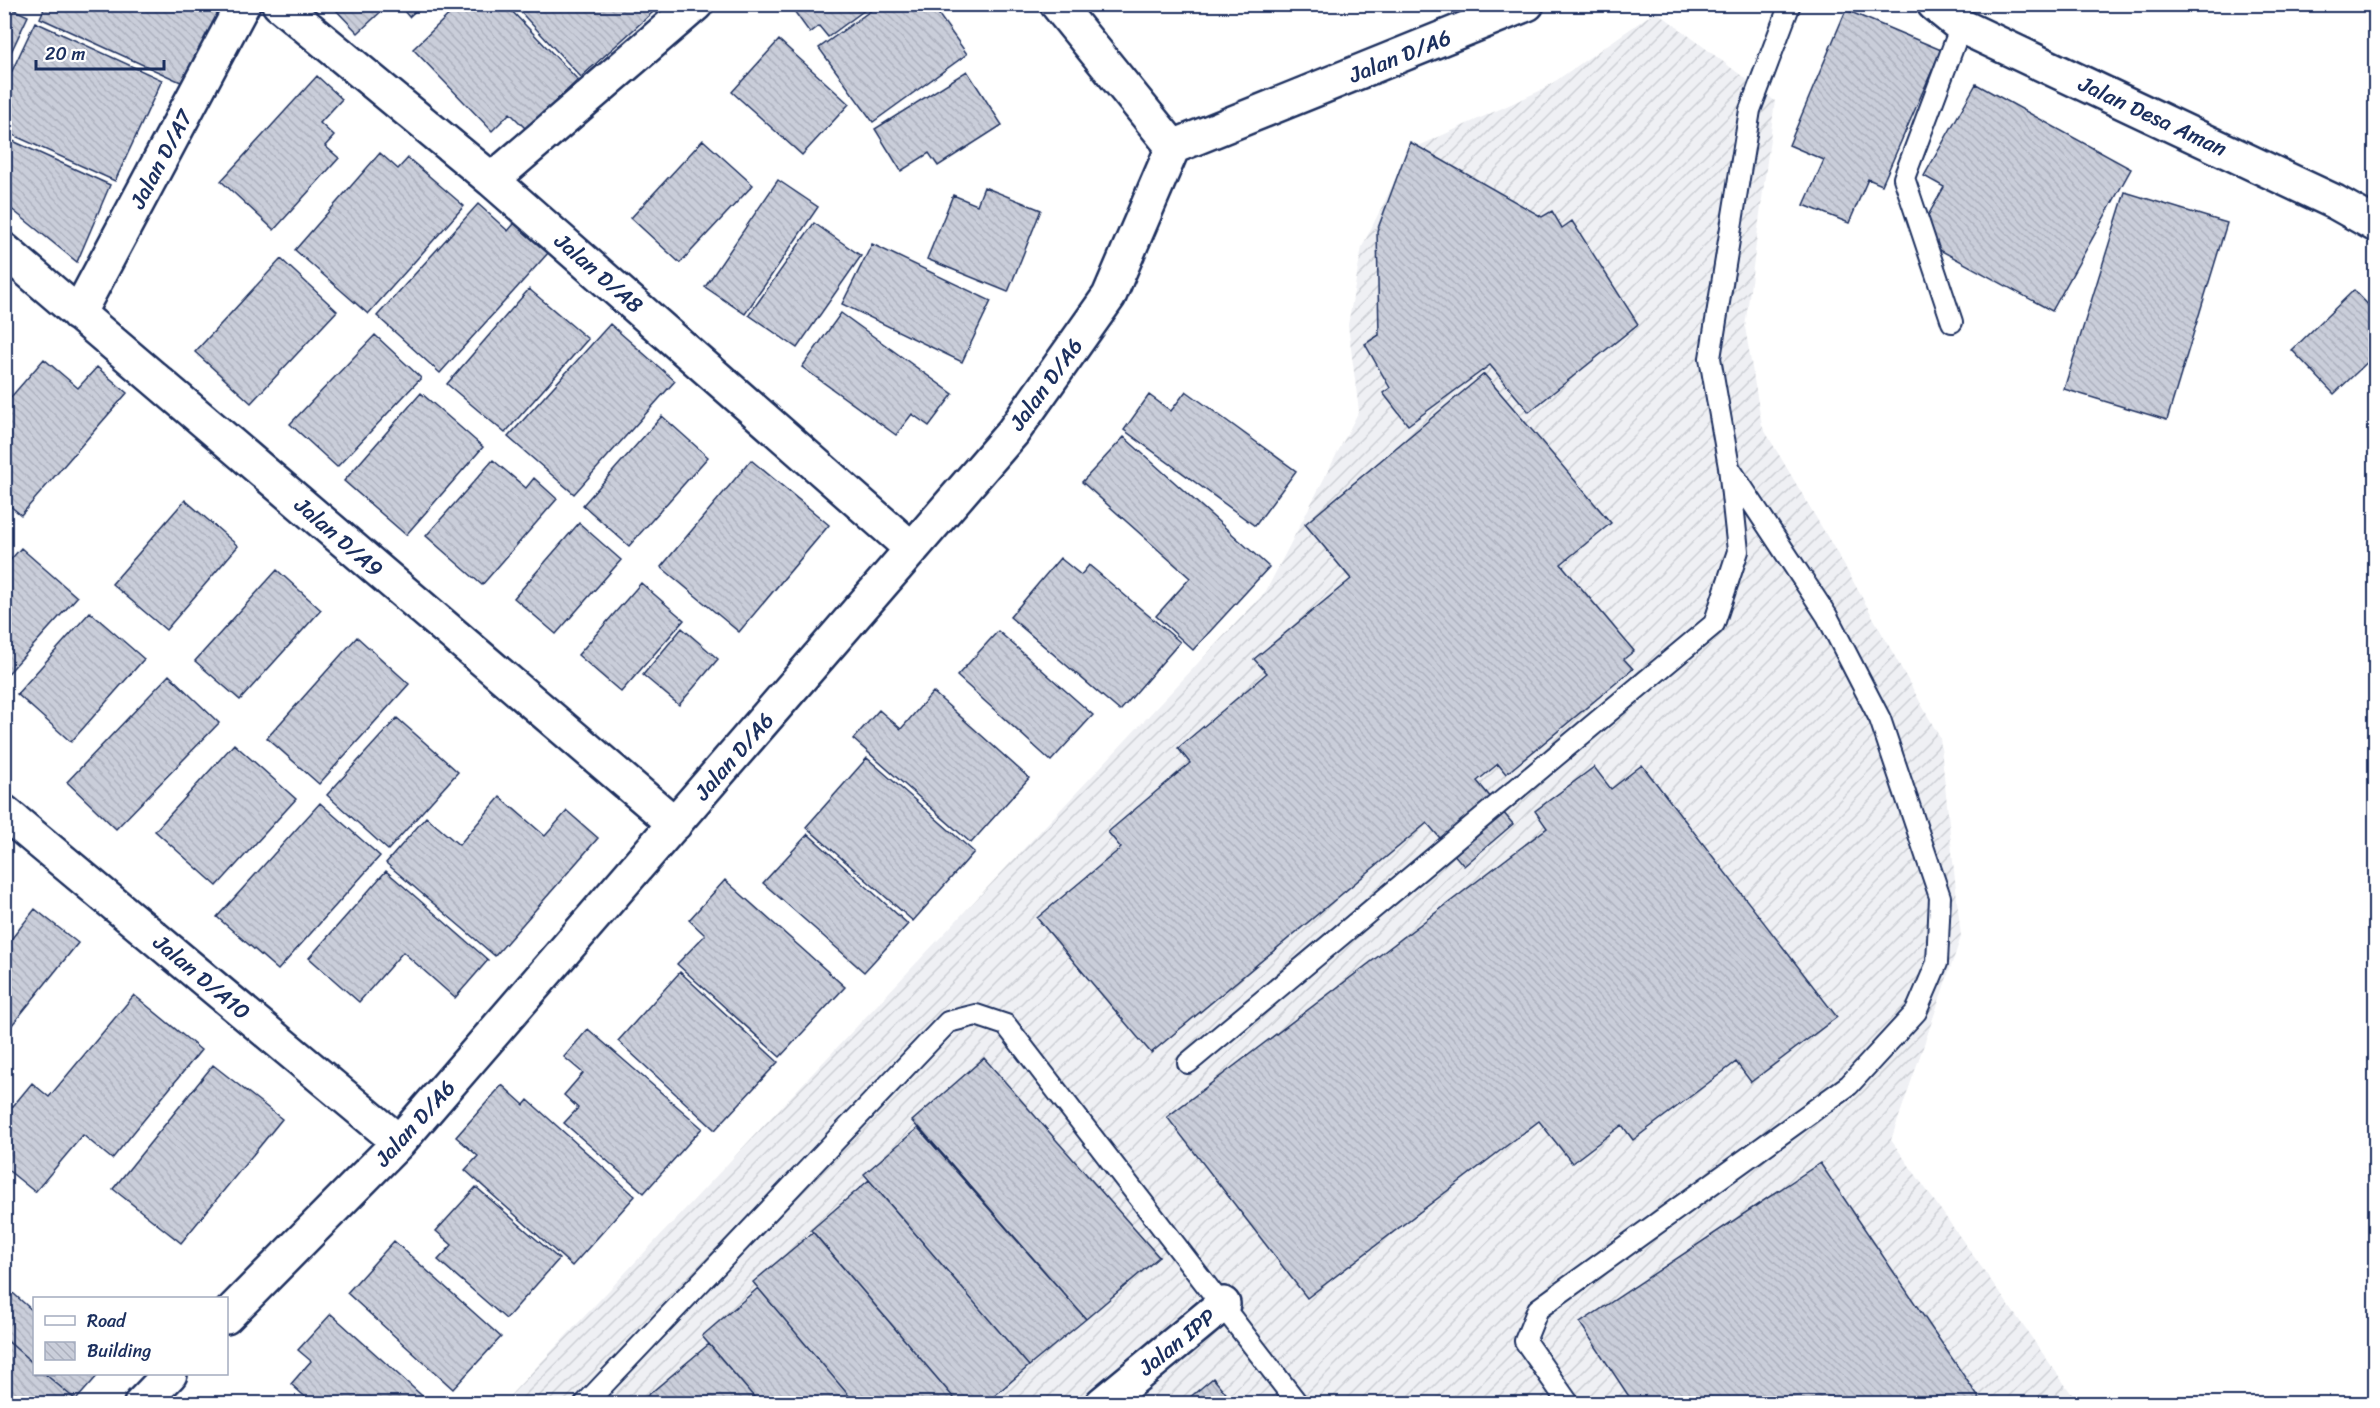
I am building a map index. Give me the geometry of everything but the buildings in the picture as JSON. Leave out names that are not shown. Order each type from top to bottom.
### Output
[{"type":"street","name":"Jalan D/A7","points":[[78,314],[243,4]]},
{"type":"street","name":"Jalan D/A8","points":[[279,4],[492,180],[912,549]]},
{"type":"street","points":[[492,180],[696,4]]},
{"type":"street","points":[[1057,4],[1173,147]]},
{"type":"street","name":"Jalan D/A6","points":[[228,1315],[399,1142],[1013,432],[1109,297],[1173,147],[1527,4]]},
{"type":"street","name":"Jalan Desa Aman","points":[[1934,4],[1961,26],[2335,202],[2376,225]]},
{"type":"street","name":"Jalan D/A9","points":[[4,250],[675,824]]},
{"type":"street","name":"Jalan D/A10","points":[[4,812],[399,1142]]},
{"type":"street","name":"Jalan IPP","points":[[1102,1404],[1223,1304]]},
{"type":"street","points":[[141,1404],[169,1375]]},
{"type":"lane","points":[[1188,1063],[1714,624],[1738,551],[1729,467],[1710,358],[1750,110],[1790,4]]},
{"type":"lane","points":[[1952,322],[1904,178],[1961,26]]},
{"type":"lane","points":[[1569,1404],[1525,1341],[1538,1309],[1849,1085],[1916,1012],[1937,963],[1940,897],[1880,719],[1827,616],[1729,467]]},
{"type":"lane","points":[[585,1404],[948,1022],[976,1015],[1006,1025],[1298,1404]]},
{"type":"shaded area","points":[[1656,11],[1775,101],[1745,327],[1762,426],[1844,565],[1940,738],[1961,937],[1891,1140],[2078,1403],[502,1404],[1266,591],[1359,411],[1348,325],[1362,247],[1410,150],[1544,89]]}]
